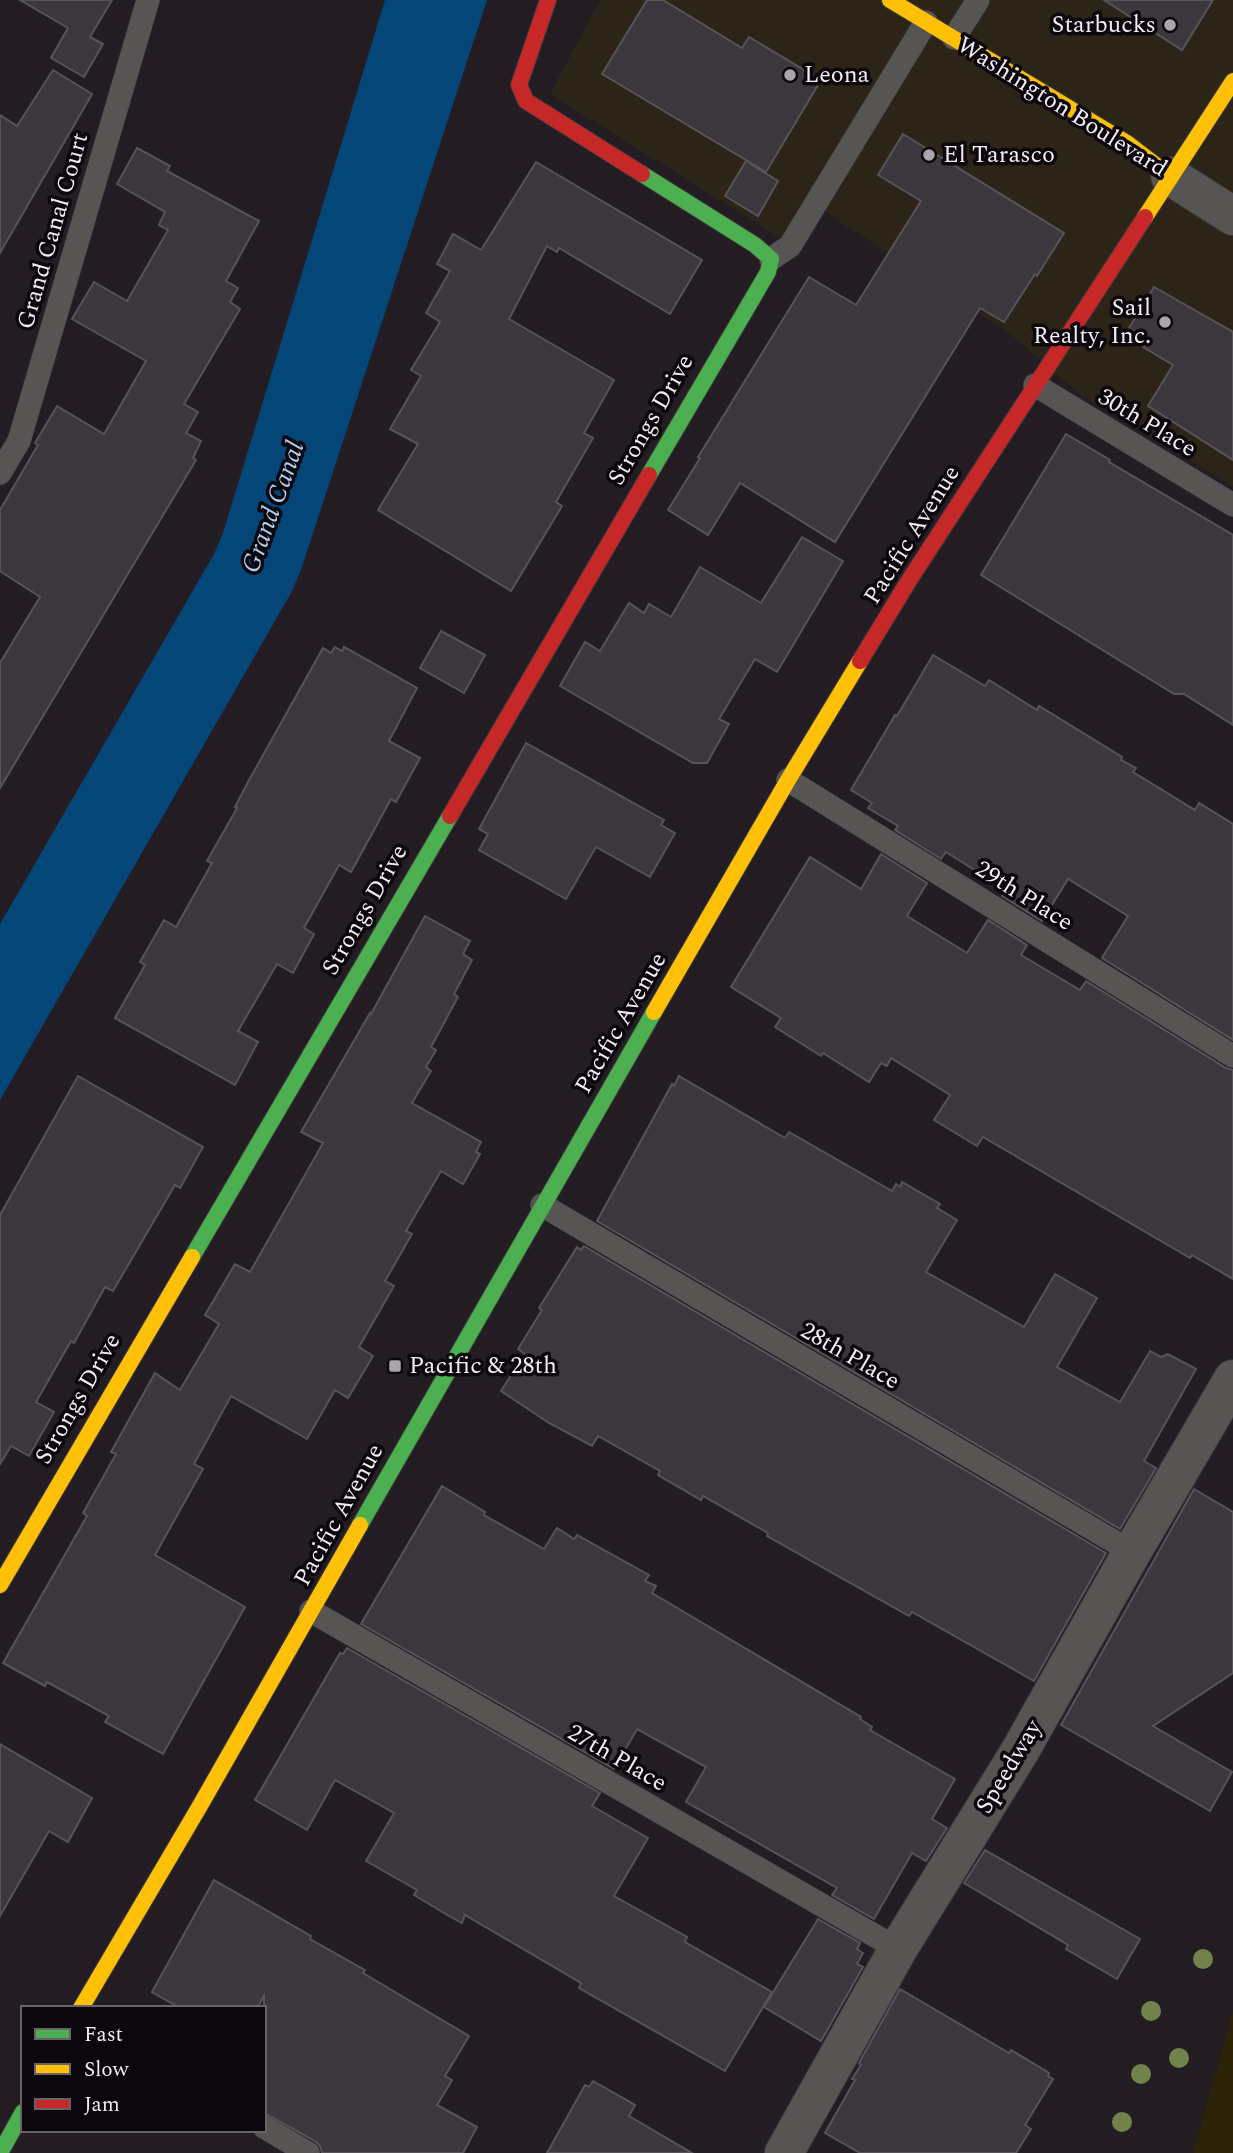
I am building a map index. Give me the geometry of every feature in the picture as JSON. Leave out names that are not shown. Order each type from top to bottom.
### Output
[{"type":"main road","points":[[548,0],[519,85],[526,101],[755,245],[771,259]]},
{"type":"main road","name":"Washington Boulevard","points":[[890,0],[1127,144],[1170,176]]},
{"type":"main road","name":"Pacific Avenue","points":[[82,2006],[201,1804],[788,780],[908,582],[1233,80]]},
{"type":"main road","name":"Strongs Drive","points":[[0,1586],[768,272],[771,259]]},
{"type":"main road","points":[[0,2153],[21,2116]]},
{"type":"street","name":"Washington Boulevard","points":[[1170,176],[1233,216]]},
{"type":"street","name":"Speedway","points":[[784,2153],[898,1950],[1020,1751],[1233,1379]]},
{"type":"lane","name":"Grand Canal Court","points":[[0,473],[19,441],[148,0]]},
{"type":"lane","points":[[954,38],[978,0]]},
{"type":"lane","name":"Strongs Drive","points":[[771,259],[790,246],[926,22]]},
{"type":"lane","name":"30th Place","points":[[1035,385],[1233,505]]},
{"type":"lane","name":"29th Place","points":[[788,780],[1233,1056]]},
{"type":"lane","name":"28th Place","points":[[542,1205],[1132,1552]]},
{"type":"lane","name":"27th Place","points":[[311,1612],[898,1950]]},
{"type":"lane","points":[[266,2128],[308,2153]]},
{"type":"shaded area","points":[[600,0],[1233,0],[1233,486],[1080,394],[1005,330],[807,200],[782,239],[550,94]]},
{"type":"sand","points":[[1233,2012],[1233,2153],[1193,2153],[1194,2150]]},
{"type":"water","name":"Grand Canal","points":[[385,0],[487,0],[301,570],[291,593],[0,1100],[0,924],[214,554],[223,533]]},
{"type":"building","points":[[20,0],[112,0],[90,37],[103,44],[84,77],[51,58],[68,28]]},
{"type":"building","points":[[647,0],[663,0],[742,48],[749,37],[821,80],[766,172],[602,74]]},
{"type":"building","name":"Starbucks","points":[[1104,0],[1213,0],[1182,50]]},
{"type":"building","points":[[53,70],[92,94],[0,253],[0,115],[17,126]]},
{"type":"building","points":[[903,134],[1064,233],[1004,322],[980,308],[835,542],[740,483],[708,535],[668,510],[809,277],[856,305],[921,201],[878,175]]},
{"type":"building","points":[[137,148],[170,166],[167,171],[259,221],[226,281],[238,288],[230,302],[240,309],[184,404],[198,412],[186,433],[201,441],[193,458],[196,460],[0,788],[0,663],[40,597],[0,571],[0,510],[57,406],[104,434],[146,361],[72,319],[94,282],[127,301],[168,230],[159,225],[165,212],[117,184]]},
{"type":"building","points":[[746,161],[778,181],[758,216],[725,196]]},
{"type":"building","points":[[536,162],[702,260],[670,314],[559,248],[557,252],[547,246],[509,319],[614,380],[584,433],[593,438],[556,502],[562,506],[511,591],[378,510],[418,444],[390,429],[421,376],[411,370],[440,322],[426,313],[450,271],[437,264],[453,234],[481,250]]},
{"type":"building","points":[[1154,287],[1233,332],[1233,460],[1148,406],[1173,365],[1143,347],[1148,340],[1129,328]]},
{"type":"building","points":[[1066,434],[1233,535],[1233,725],[1184,694],[1174,694],[981,575]]},
{"type":"building","points":[[802,537],[843,561],[777,672],[755,659],[719,719],[729,724],[707,763],[693,763],[560,686],[585,642],[600,651],[629,603],[644,613],[649,604],[671,617],[700,567],[761,603]]},
{"type":"building","points":[[441,631],[485,655],[464,693],[420,668]]},
{"type":"building","points":[[335,647],[342,651],[344,647],[417,688],[389,741],[420,758],[396,802],[391,799],[351,872],[339,865],[304,928],[314,934],[293,973],[277,964],[238,1031],[258,1042],[235,1085],[115,1018],[145,965],[140,962],[164,920],[176,927],[212,863],[207,861],[323,648],[331,653]]},
{"type":"building","points":[[933,655],[985,686],[989,680],[1037,710],[1039,706],[1122,757],[1121,760],[1136,768],[1133,772],[1195,810],[1199,803],[1233,824],[1233,1040],[1102,958],[1128,916],[1068,879],[1042,921],[1002,896],[1006,890],[946,852],[941,859],[895,830],[898,826],[868,808],[872,803],[851,790]]},
{"type":"building","points":[[526,743],[664,820],[661,825],[675,833],[650,877],[596,847],[566,899],[479,850],[488,834],[479,829]]},
{"type":"building","points":[[881,854],[927,883],[907,916],[967,953],[988,920],[1027,945],[1021,955],[1080,990],[1086,981],[1233,1070],[1233,1279],[1192,1255],[1190,1258],[983,1137],[977,1146],[934,1120],[950,1095],[891,1058],[887,1066],[881,1063],[869,1082],[775,1027],[781,1018],[731,987],[810,857],[861,889]]},
{"type":"building","points":[[425,916],[470,941],[463,954],[472,960],[454,994],[458,997],[431,1047],[436,1050],[426,1067],[431,1071],[412,1103],[481,1142],[476,1152],[480,1154],[463,1184],[441,1171],[406,1231],[412,1234],[385,1281],[394,1286],[359,1347],[373,1356],[348,1398],[335,1390],[307,1439],[231,1396],[194,1464],[203,1469],[155,1555],[245,1607],[163,1754],[105,1722],[109,1716],[47,1682],[45,1686],[3,1663],[87,1516],[83,1513],[116,1454],[111,1452],[155,1373],[180,1390],[219,1324],[205,1315],[235,1264],[250,1272],[323,1143],[301,1132]]},
{"type":"building","points":[[78,1076],[203,1147],[180,1188],[175,1185],[113,1291],[105,1287],[74,1343],[71,1341],[36,1402],[54,1412],[29,1456],[11,1446],[0,1464],[0,1215]]},
{"type":"building","points":[[679,1076],[785,1138],[789,1132],[892,1191],[896,1184],[900,1187],[902,1182],[940,1204],[937,1208],[957,1220],[926,1272],[1024,1327],[1055,1274],[1097,1298],[1057,1367],[1120,1402],[1150,1351],[1161,1357],[1168,1354],[1196,1369],[1144,1461],[1156,1468],[1120,1529],[597,1221],[672,1084],[674,1086]]},
{"type":"building","points":[[584,1246],[1106,1553],[1034,1681],[912,1612],[909,1616],[767,1536],[768,1533],[703,1496],[701,1500],[658,1475],[660,1471],[598,1436],[592,1446],[549,1423],[501,1391],[525,1354],[518,1349],[542,1310],[539,1308],[577,1247],[581,1250]]},
{"type":"building","points":[[442,1486],[485,1512],[484,1515],[544,1549],[557,1528],[574,1539],[577,1535],[649,1575],[645,1581],[656,1586],[652,1593],[861,1717],[860,1719],[872,1727],[870,1730],[955,1779],[932,1819],[947,1828],[926,1861],[912,1853],[874,1919],[832,1895],[837,1888],[686,1802],[706,1767],[637,1729],[614,1769],[361,1624]]},
{"type":"building","points":[[1194,1489],[1233,1512],[1233,1673],[1153,1726],[1232,1772],[1210,1811],[1061,1725]]},
{"type":"building","points":[[347,1648],[600,1793],[592,1806],[648,1838],[614,1896],[687,1937],[685,1942],[772,1992],[725,2071],[579,1988],[581,1983],[465,1915],[462,1923],[444,1913],[414,1895],[417,1890],[366,1861],[394,1813],[335,1780],[307,1830],[255,1800],[340,1653],[343,1654]]},
{"type":"building","points":[[0,1744],[92,1798],[68,1842],[49,1831],[0,1916]]},
{"type":"building","points":[[985,1850],[1140,1939],[1117,1979],[1066,1949],[1068,1945],[964,1883]]},
{"type":"building","points":[[214,1880],[311,1936],[310,1939],[365,1970],[363,1973],[469,2036],[445,2076],[452,2080],[437,2105],[477,2127],[463,2153],[322,2153],[315,2141],[266,2114],[264,1996],[258,2006],[176,2006],[152,1992]]},
{"type":"building","points":[[818,1919],[860,1943],[857,1949],[863,1953],[857,1964],[863,1967],[821,2041],[764,2007]]},
{"type":"building","points":[[900,1989],[1009,2053],[1011,2050],[1049,2073],[1048,2076],[1053,2079],[1025,2125],[1031,2129],[1016,2153],[860,2153],[825,2133],[855,2080],[852,2079],[861,2065],[859,2063]]},
{"type":"building","points":[[593,2081],[635,2105],[629,2116],[692,2153],[547,2153],[585,2085],[589,2087]]},
{"type":"traffic: fast","points":[[642,174],[755,245],[771,259],[768,272],[649,475]]},
{"type":"traffic: fast","points":[[192,1257],[450,816]]},
{"type":"traffic: fast","points":[[360,1525],[654,1012]]},
{"type":"traffic: fast","points":[[0,2153],[21,2116]]},
{"type":"traffic: slow","points":[[890,0],[1127,143],[1170,176]]},
{"type":"traffic: slow","points":[[1145,217],[1233,81]]},
{"type":"traffic: slow","points":[[654,1012],[860,661]]},
{"type":"traffic: slow","points":[[0,1585],[192,1257]]},
{"type":"traffic: slow","points":[[82,2006],[360,1525]]},
{"type":"traffic: jam","points":[[548,0],[519,85],[526,101],[642,174]]},
{"type":"traffic: jam","points":[[860,661],[908,582],[1145,217]]},
{"type":"traffic: jam","points":[[450,816],[649,475]]},
{"type":"place","name":"Starbucks","points":[[1170,25]]},
{"type":"place","name":"Leona","points":[[790,75]]},
{"type":"place","name":"El Tarasco","points":[[929,155]]},
{"type":"place","name":"Sail Realty, Inc.","points":[[1165,322]]},
{"type":"place","name":"Pacific & 28th","points":[[395,1366]]}]
